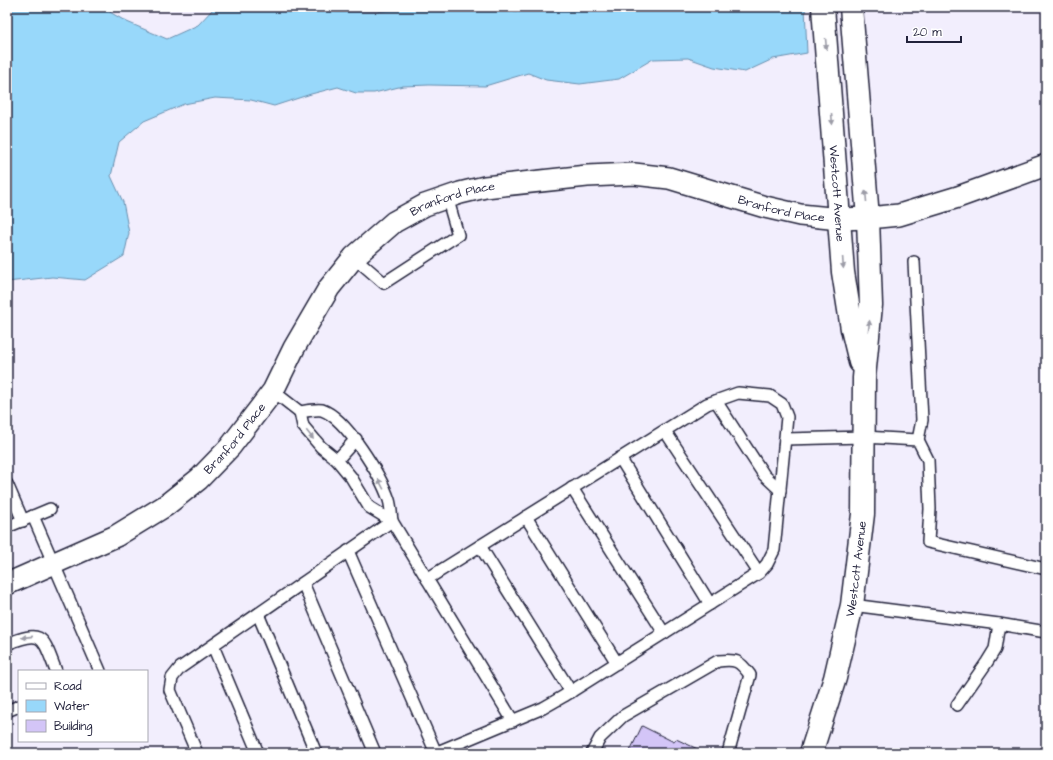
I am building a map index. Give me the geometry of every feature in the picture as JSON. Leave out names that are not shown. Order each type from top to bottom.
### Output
[{"type":"street","name":"Westcott Avenue","points":[[823,7],[844,272],[851,322],[864,378]]},
{"type":"street","name":"Westcott Avenue","points":[[810,753],[835,678],[852,605],[863,514],[864,378],[871,306],[868,218],[856,79],[852,7]]},
{"type":"street","name":"Branford Place","points":[[7,584],[116,536],[165,506],[199,479],[230,447],[273,391],[294,348],[328,288],[354,257],[394,222],[425,205],[447,197],[485,187],[587,176],[634,174],[669,178],[765,207],[793,213],[840,219],[868,218],[899,215],[958,197],[1046,165]]},
{"type":"lane","points":[[354,257],[384,283],[458,235],[447,197]]},
{"type":"lane","points":[[914,262],[922,420],[918,440],[928,460],[930,509],[928,542],[1046,569]]},
{"type":"lane","points":[[273,391],[300,412],[303,426],[312,438],[337,460],[351,477],[369,507],[392,521]]},
{"type":"lane","points":[[348,551],[436,753],[543,708],[571,692],[759,573],[767,564],[774,550],[787,418],[782,404],[770,396],[738,393],[707,404],[427,579]]},
{"type":"lane","points":[[716,401],[764,475],[780,490]]},
{"type":"lane","points":[[300,412],[321,410],[340,421],[356,439],[382,485],[389,501],[392,521],[513,721]]},
{"type":"lane","points":[[665,430],[759,573]]},
{"type":"lane","points":[[785,439],[864,437],[918,440]]},
{"type":"lane","points":[[337,460],[356,439]]},
{"type":"lane","points":[[620,458],[710,604]]},
{"type":"lane","points":[[7,484],[54,564],[100,670]]},
{"type":"lane","points":[[572,488],[664,633]]},
{"type":"lane","points":[[7,527],[50,509]]},
{"type":"lane","points":[[526,517],[617,663]]},
{"type":"lane","points":[[197,753],[170,690],[172,678],[180,668],[392,521]]},
{"type":"lane","points":[[480,546],[571,692]]},
{"type":"lane","points":[[304,583],[375,753]]},
{"type":"lane","points":[[852,605],[999,624],[1046,632]]},
{"type":"lane","points":[[258,614],[316,753]]},
{"type":"lane","points":[[957,705],[987,662],[994,649],[999,624]]},
{"type":"lane","points":[[7,644],[27,636],[40,638],[45,643],[56,670]]},
{"type":"lane","points":[[213,646],[258,753]]},
{"type":"lane","points":[[592,753],[600,738],[623,716],[718,661],[733,659],[744,666],[750,675],[728,753]]},
{"type":"lane","points":[[7,711],[18,706]]},
{"type":"water","points":[[7,7],[101,7],[127,22],[167,39],[198,25],[213,9],[220,7],[291,7],[337,12],[377,12],[408,7],[496,7],[520,12],[526,7],[805,7],[807,53],[773,59],[745,72],[714,67],[688,58],[653,59],[619,79],[580,84],[546,80],[528,73],[485,86],[403,86],[374,93],[356,93],[338,87],[274,106],[251,100],[215,98],[184,104],[144,121],[119,142],[111,176],[123,202],[129,233],[124,256],[85,280],[52,277],[7,282]]},
{"type":"building","points":[[642,726],[674,742],[676,739],[704,752],[629,753]]}]
